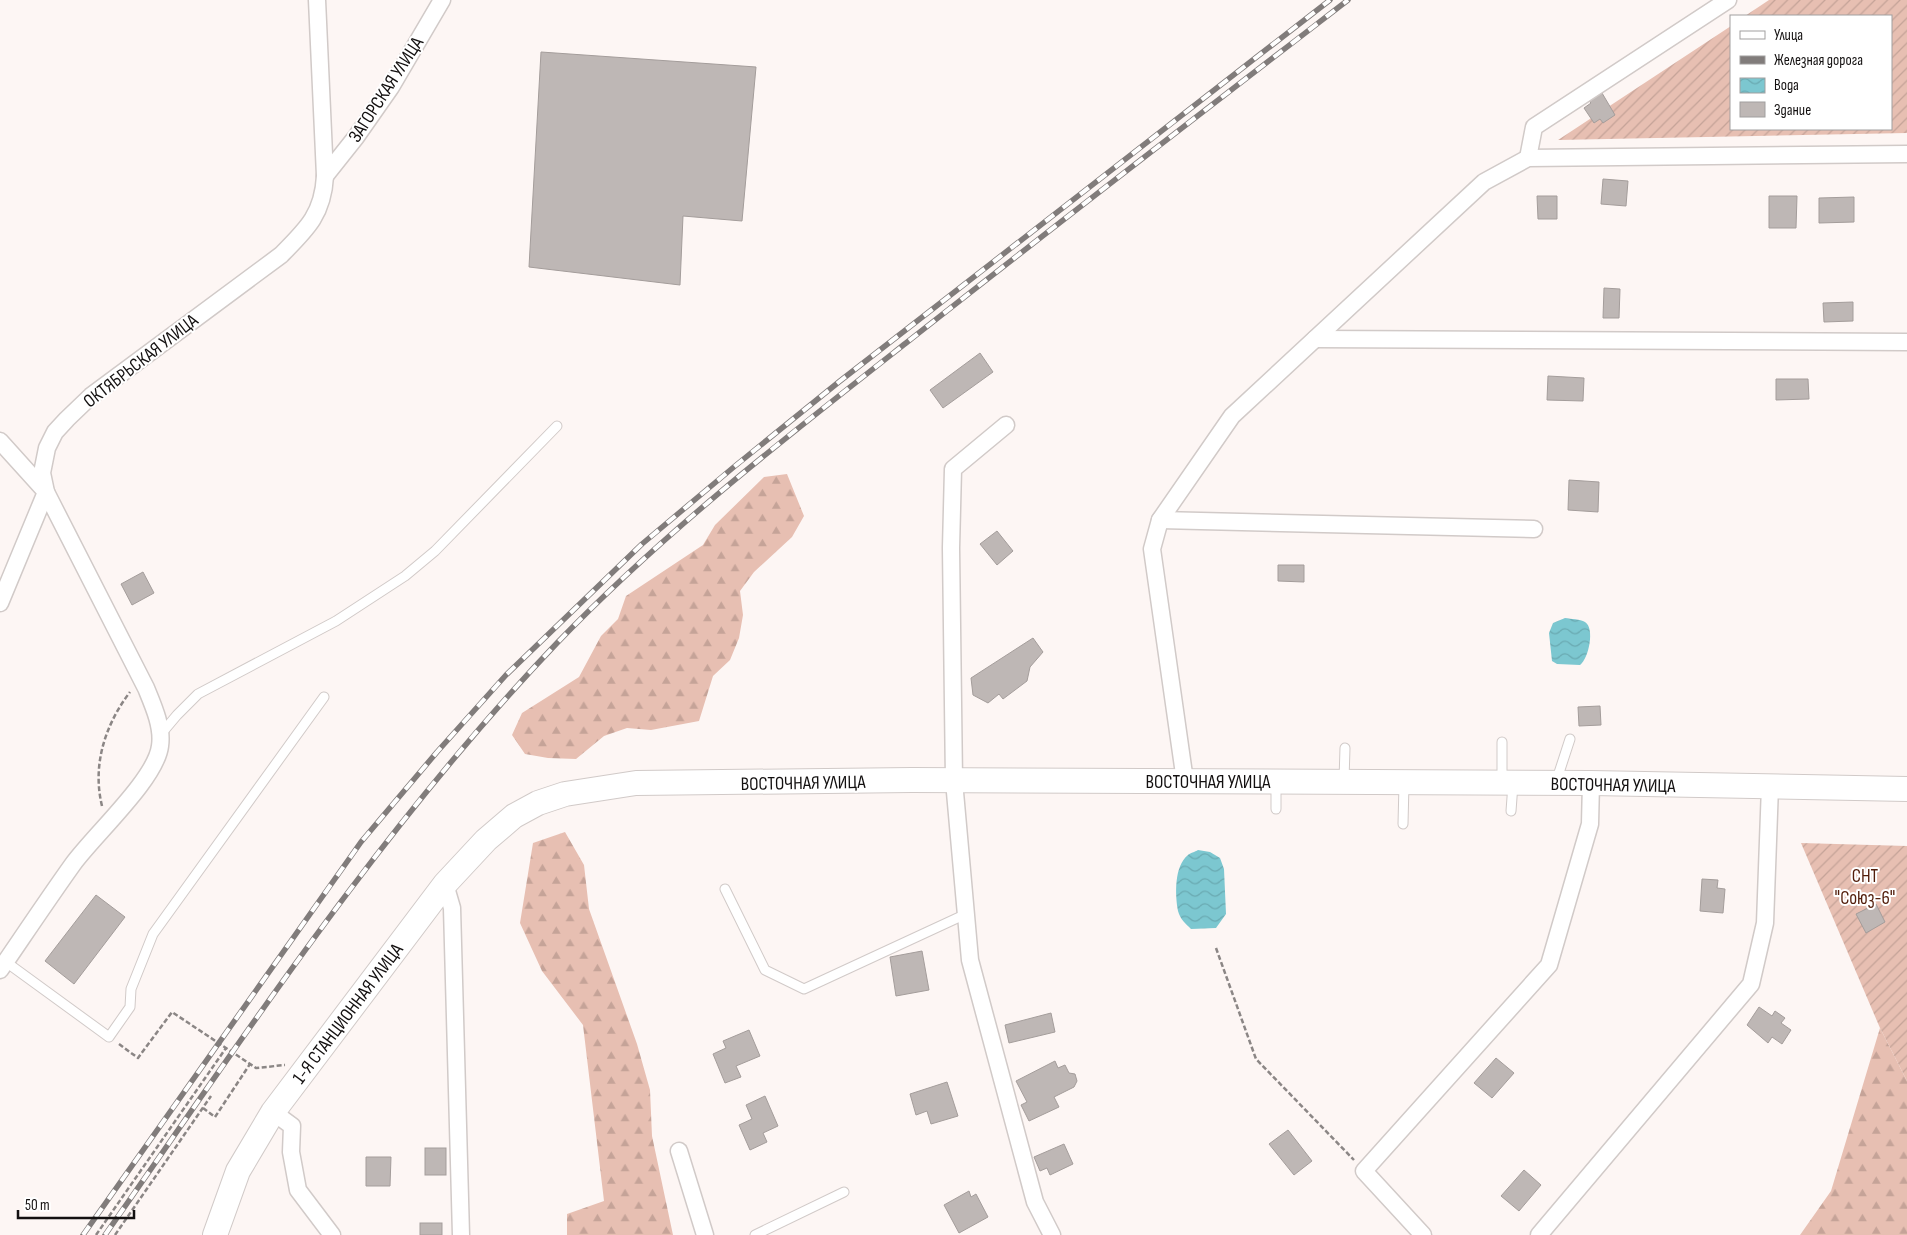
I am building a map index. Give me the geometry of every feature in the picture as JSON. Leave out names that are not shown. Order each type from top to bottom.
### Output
[{"type":"main road","name":"ВОСТОЧНАЯ УЛИЦА","points":[[514,816],[538,803],[565,794],[636,783],[1185,780],[1907,788]]},
{"type":"main road","name":"1-Я СТАНЦИОННАЯ УЛИЦА","points":[[215,1235],[238,1171],[273,1112],[302,1071],[445,884],[486,840],[514,816]]},
{"type":"street","name":"ОКТЯБРЬСКАЯ УЛИЦА","points":[[160,736],[153,705],[142,677],[46,492],[43,462],[55,432],[91,396],[281,255],[301,236],[316,215],[324,196],[325,176],[317,0]]},
{"type":"street","name":"ЗАГОРСКАЯ УЛИЦА","points":[[325,176],[356,137],[391,87],[442,0]]},
{"type":"street","points":[[1528,158],[1534,127],[1728,0]]},
{"type":"street","points":[[1185,780],[1152,549],[1160,520],[1232,416],[1484,182],[1528,158],[1907,154]]},
{"type":"street","points":[[1315,339],[1907,342]]},
{"type":"street","points":[[1006,424],[952,469],[951,548],[954,781],[970,960],[1035,1202],[1052,1235]]},
{"type":"street","points":[[0,441],[46,492],[0,603]]},
{"type":"street","points":[[1160,520],[1534,529]]},
{"type":"street","points":[[3,966],[73,864],[147,777],[157,760],[160,736]]},
{"type":"street","points":[[1423,1235],[1364,1171],[1549,965],[1590,824],[1591,783]]},
{"type":"street","points":[[1539,1235],[1751,984],[1765,922],[1770,786]]},
{"type":"street","points":[[445,884],[452,908],[461,1235]]},
{"type":"street","points":[[273,1112],[292,1126],[291,1152],[298,1190],[332,1235]]},
{"type":"street","points":[[679,1151],[705,1235]]},
{"type":"lane","points":[[160,736],[198,694],[336,622],[405,576],[435,551],[557,426]]},
{"type":"lane","points":[[3,966],[109,1037],[130,1007],[131,989],[153,934],[324,697]]},
{"type":"lane","points":[[1556,783],[1570,739]]},
{"type":"lane","points":[[1502,742],[1511,811]]},
{"type":"lane","points":[[1344,782],[1345,748]]},
{"type":"lane","points":[[1276,781],[1276,809]]},
{"type":"lane","points":[[1403,824],[1404,782]]},
{"type":"lane","points":[[724,889],[765,970],[804,989],[966,914]]},
{"type":"lane","points":[[755,1235],[844,1192]]},
{"type":"path","points":[[106,824],[98,788],[100,759],[107,730],[122,702],[142,677]]},
{"type":"path","points":[[1216,948],[1256,1059],[1364,1171]]},
{"type":"path","points":[[109,1037],[138,1058],[172,1012],[256,1068],[292,1064],[302,1071]]},
{"type":"path","points":[[96,1235],[226,1048]]},
{"type":"path","points":[[203,1108],[215,1116],[250,1064]]},
{"type":"path","points":[[115,1235],[212,1096]]},
{"type":"green space","points":[[1769,0],[1907,0],[1907,133],[1558,140],[1730,27],[1730,130],[1892,130],[1892,15],[1746,15]]},
{"type":"green space","points":[[787,474],[804,516],[792,537],[754,572],[740,591],[743,615],[739,638],[730,660],[713,676],[699,721],[651,730],[627,728],[604,736],[576,759],[548,758],[525,754],[512,735],[522,713],[579,677],[601,636],[618,619],[626,596],[703,545],[715,525],[764,477]]},
{"type":"green space","points":[[565,832],[584,865],[589,909],[637,1044],[650,1090],[652,1136],[673,1235],[567,1235],[567,1214],[604,1201],[583,1025],[542,971],[520,923],[533,843]]},
{"type":"green space","name":"СНТ \"Союз-6\"","points":[[1801,843],[1907,846],[1907,1081],[1880,1028]]},
{"type":"green space","points":[[1880,1028],[1907,1081],[1907,1235],[1800,1235],[1831,1191]]},
{"type":"water","points":[[1565,618],[1585,622],[1590,630],[1588,650],[1580,665],[1557,664],[1552,661],[1549,633],[1553,623]]},
{"type":"water","points":[[1198,850],[1210,852],[1220,858],[1224,869],[1226,914],[1216,928],[1191,929],[1178,911],[1176,889],[1180,866],[1188,855]]},
{"type":"building","points":[[541,52],[756,67],[742,221],[683,216],[680,285],[529,267]]},
{"type":"building","points":[[1602,93],[1615,115],[1603,123],[1600,119],[1594,123],[1584,108],[1591,103],[1589,101]]},
{"type":"building","points":[[1603,179],[1628,181],[1626,206],[1601,204]]},
{"type":"building","points":[[1537,196],[1557,196],[1557,219],[1538,219]]},
{"type":"building","points":[[1769,196],[1797,196],[1796,228],[1769,228]]},
{"type":"building","points":[[1854,197],[1854,222],[1819,223],[1819,198]]},
{"type":"building","points":[[1604,288],[1620,289],[1619,318],[1603,318]]},
{"type":"building","points":[[1853,302],[1853,321],[1824,322],[1823,303]]},
{"type":"building","points":[[980,353],[993,372],[943,408],[930,390]]},
{"type":"building","points":[[1548,376],[1584,378],[1583,401],[1547,400]]},
{"type":"building","points":[[1776,379],[1808,379],[1809,399],[1776,400]]},
{"type":"building","points":[[1569,480],[1599,482],[1598,512],[1568,510]]},
{"type":"building","points":[[997,531],[1013,551],[997,565],[980,544]]},
{"type":"building","points":[[1278,565],[1304,565],[1304,582],[1278,581]]},
{"type":"building","points":[[143,572],[154,593],[132,605],[121,584]]},
{"type":"building","points":[[1033,638],[1043,652],[1030,667],[1027,681],[1003,699],[999,694],[988,703],[973,695],[971,678]]},
{"type":"building","points":[[1600,706],[1601,725],[1579,726],[1578,707]]},
{"type":"building","points":[[1702,879],[1718,880],[1717,888],[1725,889],[1723,913],[1700,911]]},
{"type":"building","points":[[96,895],[125,917],[74,984],[45,961]]},
{"type":"building","points":[[1876,904],[1885,922],[1866,933],[1856,914]]},
{"type":"building","points":[[922,951],[929,990],[896,996],[890,957]]},
{"type":"building","points":[[1759,1007],[1772,1016],[1775,1011],[1785,1018],[1781,1023],[1791,1030],[1782,1044],[1772,1037],[1768,1043],[1747,1025]]},
{"type":"building","points":[[1051,1013],[1055,1032],[1009,1043],[1005,1025]]},
{"type":"building","points":[[749,1030],[760,1056],[736,1066],[741,1077],[725,1083],[713,1054],[726,1048],[723,1041]]},
{"type":"building","points":[[1496,1058],[1514,1073],[1492,1098],[1474,1083]]},
{"type":"building","points":[[1055,1061],[1058,1068],[1065,1065],[1069,1073],[1075,1074],[1077,1081],[1074,1087],[1054,1097],[1059,1107],[1029,1121],[1021,1105],[1027,1102],[1016,1081]]},
{"type":"building","points":[[947,1082],[958,1116],[931,1124],[927,1111],[916,1115],[910,1094]]},
{"type":"building","points":[[765,1096],[778,1126],[763,1133],[767,1142],[750,1150],[739,1125],[752,1119],[746,1105]]},
{"type":"building","points":[[1288,1130],[1312,1161],[1294,1175],[1269,1144]]},
{"type":"building","points":[[1064,1144],[1073,1164],[1050,1175],[1047,1168],[1040,1171],[1034,1157]]},
{"type":"building","points":[[425,1148],[446,1148],[446,1175],[425,1175]]},
{"type":"building","points":[[366,1157],[391,1157],[390,1186],[366,1186]]},
{"type":"building","points":[[1524,1170],[1541,1185],[1519,1211],[1501,1196]]},
{"type":"building","points":[[969,1191],[971,1197],[976,1194],[988,1217],[959,1233],[944,1205]]},
{"type":"building","points":[[420,1223],[442,1223],[442,1235],[420,1235]]},
{"type":"railway","points":[[83,1235],[361,842],[437,752],[506,675],[642,544],[735,466],[840,381],[1330,0]]},
{"type":"railway","points":[[105,1235],[265,1006],[376,856],[494,712],[557,643],[598,602],[683,524],[815,414],[1348,0]]}]
